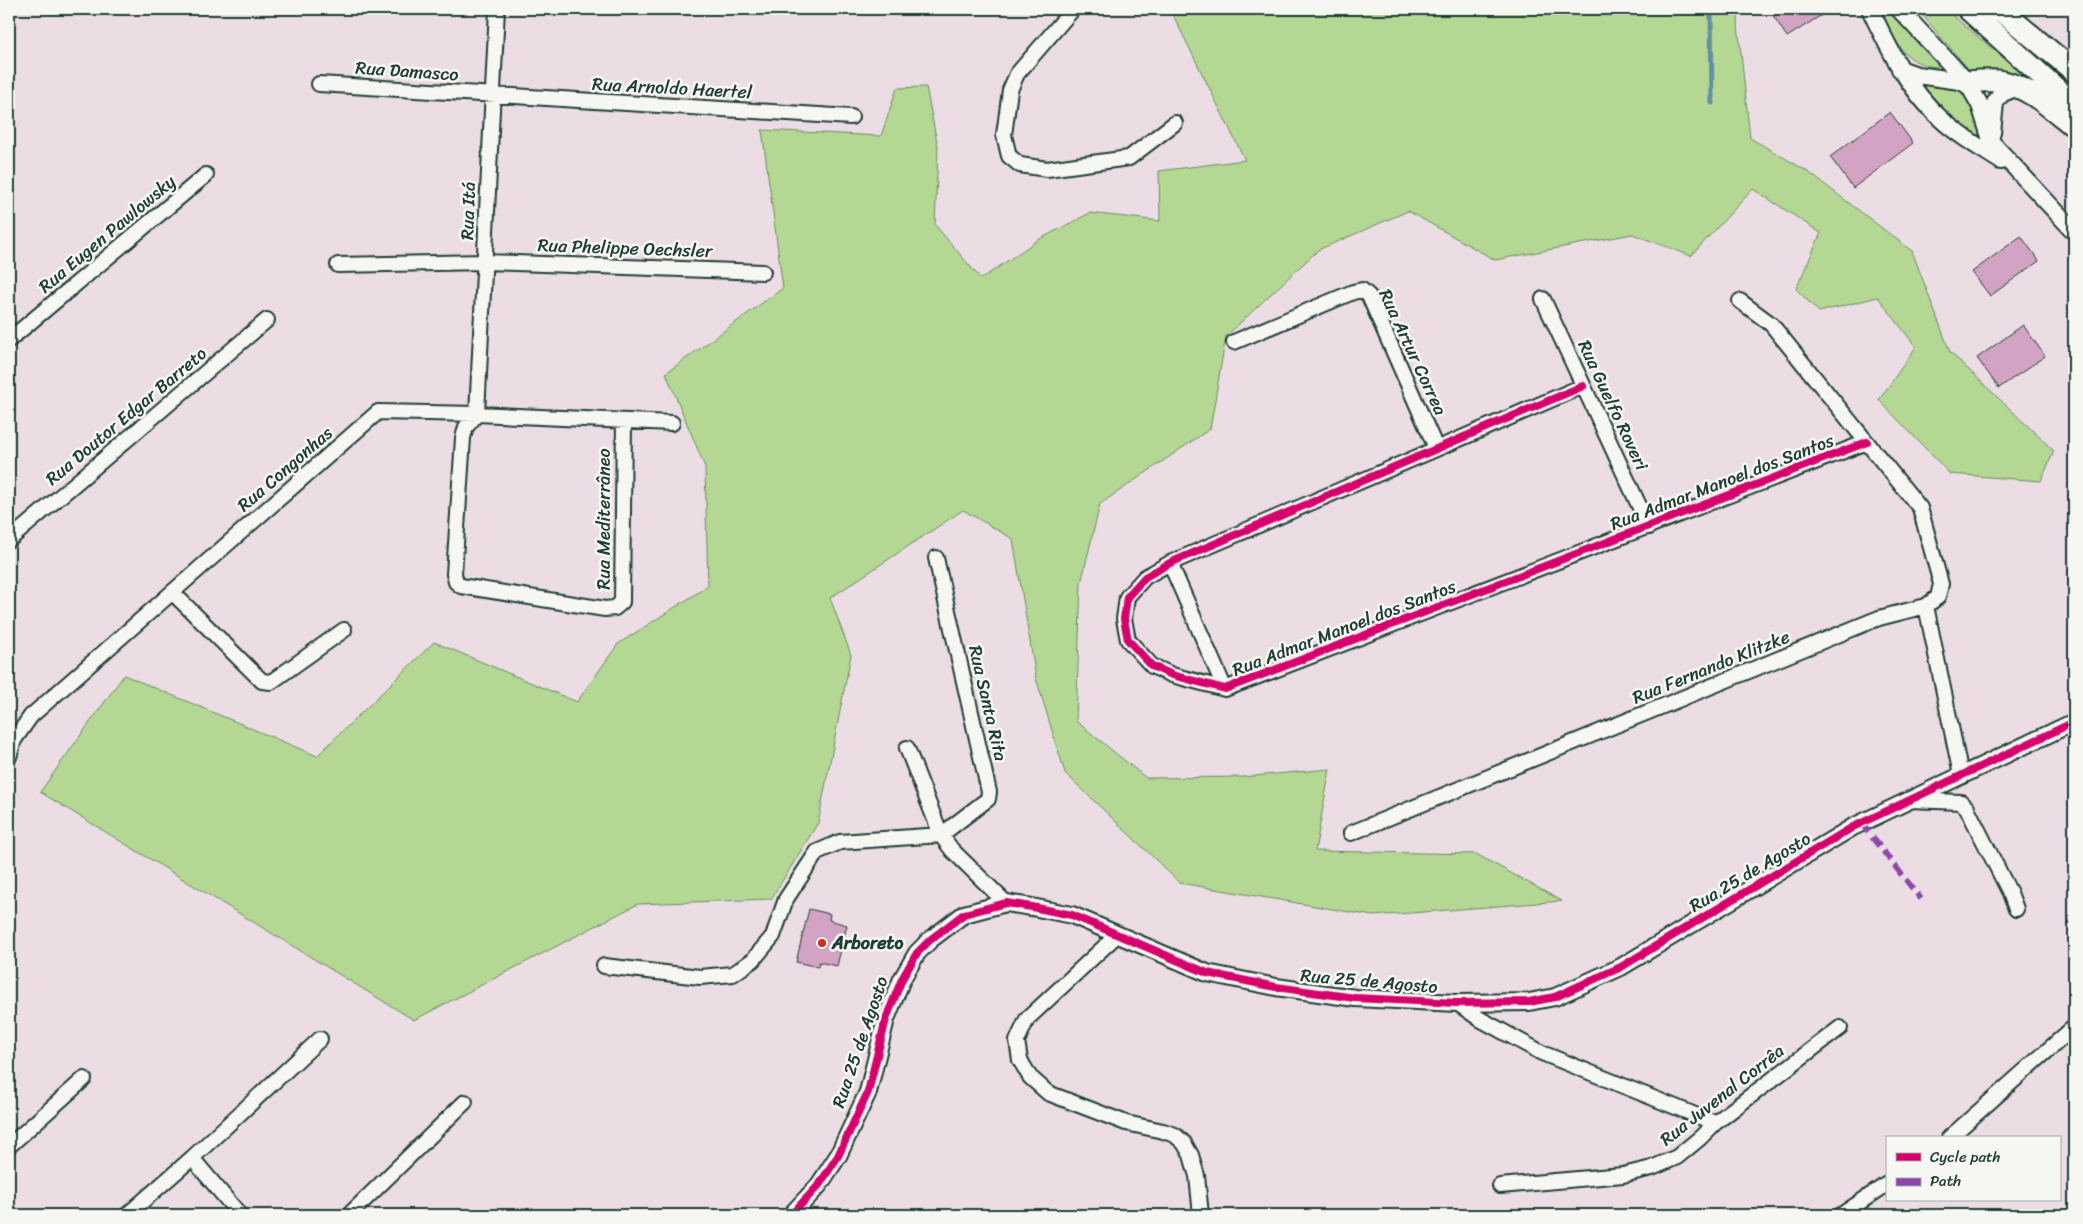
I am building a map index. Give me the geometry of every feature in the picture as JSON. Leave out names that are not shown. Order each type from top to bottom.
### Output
[{"type":"main road","points":[[1968,9],[2074,104]]},
{"type":"main road","points":[[1999,9],[2074,71]]},
{"type":"main road","points":[[2020,9],[2053,53]]},
{"type":"main road","points":[[1967,82],[1998,81],[2017,87],[2034,96],[2074,126]]},
{"type":"street","name":"Rua Itá","points":[[476,414],[497,9]]},
{"type":"street","points":[[1073,9],[1017,74],[1010,90],[1004,135],[1009,156],[1020,165],[1047,169],[1129,158],[1175,123]]},
{"type":"street","points":[[1870,9],[1900,69],[1919,96],[1941,120],[1974,144],[2022,174]]},
{"type":"street","points":[[1899,9],[1967,82],[1980,105],[1992,143],[2074,231]]},
{"type":"street","points":[[1900,69],[1917,75],[1967,82]]},
{"type":"street","name":"Rua Damasco","points":[[319,84],[492,95]]},
{"type":"street","points":[[1992,143],[1995,103],[2001,94],[2017,87]]},
{"type":"street","name":"Rua Arnoldo Haertel","points":[[492,95],[850,117]]},
{"type":"street","name":"Rua Eugen Pawlowsky","points":[[9,340],[206,175]]},
{"type":"street","name":"Rua Phelippe Oechsler","points":[[338,265],[485,262],[763,272]]},
{"type":"street","name":"Rua Artur Correa","points":[[1234,342],[1352,292],[1362,290],[1370,296],[1436,448]]},
{"type":"street","name":"Rua Guelfo Roveri","points":[[1543,299],[1649,527]]},
{"type":"street","points":[[1740,301],[1771,324],[1920,508],[1940,584],[1938,597],[1926,606],[1961,775]]},
{"type":"street","name":"Rua Doutor Edgar Barreto","points":[[9,540],[267,320]]},
{"type":"street","name":"Rua Admar Manoel dos Santos","points":[[1583,386],[1170,563],[1145,576],[1127,597],[1124,619],[1128,640],[1152,666],[1172,675],[1225,689],[1867,442]]},
{"type":"street","name":"Rua Congonhas","points":[[9,757],[14,740],[31,716],[378,412],[476,414],[672,423]]},
{"type":"street","name":"Rua Mediterrâneo","points":[[476,414],[466,427],[463,438],[454,574],[456,582],[461,586],[605,609],[615,608],[622,602],[624,422]]},
{"type":"street","name":"Rua Santa Rita","points":[[936,558],[989,792],[988,799],[942,835]]},
{"type":"street","points":[[1170,563],[1225,689]]},
{"type":"street","points":[[173,593],[262,681],[271,682],[344,630]]},
{"type":"street","name":"Rua Fernando Klitzke","points":[[1350,833],[1879,618],[1926,606]]},
{"type":"street","name":"Rua 25 de Agosto","points":[[791,1215],[820,1185],[838,1156],[868,1092],[886,1019],[902,979],[917,953],[930,940],[964,914],[1006,904],[1032,906],[1072,915],[1207,973],[1276,987],[1355,998],[1457,1003],[1529,1002],[1555,997],[1621,967],[1853,827],[2074,722]]},
{"type":"street","points":[[908,748],[942,835],[952,850],[1006,904]]},
{"type":"street","points":[[1909,800],[1961,802],[1967,808],[2010,893],[2016,909]]},
{"type":"street","points":[[604,966],[700,977],[733,974],[753,960],[773,936],[786,899],[817,852],[840,842],[942,835]]},
{"type":"street","points":[[1117,934],[1027,1019],[1017,1041],[1020,1060],[1030,1077],[1048,1093],[1126,1123],[1163,1131],[1175,1136],[1184,1143],[1191,1155],[1197,1176],[1201,1215]]},
{"type":"street","points":[[1457,1003],[1480,1019],[1542,1053],[1715,1123]]},
{"type":"street","points":[[1951,1136],[2074,1027]]},
{"type":"street","name":"Rua Juvenal Corrêa","points":[[1500,1186],[1623,1174],[1652,1168],[1677,1156],[1715,1123],[1840,1028]]},
{"type":"street","points":[[127,1215],[192,1158],[320,1039]]},
{"type":"street","points":[[9,1146],[84,1079]]},
{"type":"street","points":[[349,1215],[465,1102]]},
{"type":"street","points":[[192,1158],[240,1215]]},
{"type":"street","points":[[1841,1215],[1886,1185]]},
{"type":"green space","points":[[1176,9],[1739,9],[1738,25],[1750,138],[1807,171],[1912,251],[1950,352],[2054,451],[2041,481],[1950,474],[1879,400],[1916,347],[1878,297],[1819,312],[1796,289],[1821,233],[1753,189],[1691,256],[1632,234],[1495,260],[1408,211],[1318,250],[1226,336],[1210,429],[1100,504],[1081,583],[1076,721],[1146,778],[1243,777],[1330,769],[1315,851],[1476,854],[1562,901],[1373,916],[1180,883],[1065,773],[1036,678],[1013,539],[963,510],[830,598],[851,655],[818,823],[771,899],[638,904],[414,1020],[40,792],[124,675],[317,756],[434,642],[577,702],[618,644],[708,586],[705,467],[666,373],[783,288],[762,130],[881,136],[897,88],[926,87],[938,147],[935,225],[981,279],[1038,240],[1090,213],[1160,221],[1159,171],[1245,160],[1174,17]]},
{"type":"green space","points":[[1881,9],[1893,9],[1940,64],[1937,67],[1925,65],[1907,55],[1895,39]]},
{"type":"green space","points":[[1917,9],[1945,9],[2027,78],[1993,69],[1970,71]]},
{"type":"green space","points":[[1920,85],[1961,87],[1979,119],[1982,141],[1937,106]]},
{"type":"building","points":[[1769,9],[1831,9],[1787,37]]},
{"type":"building","points":[[1890,112],[1913,143],[1853,188],[1830,157]]},
{"type":"building","points":[[2021,236],[2039,261],[1990,296],[1972,272]]},
{"type":"building","points":[[2023,325],[2045,356],[1999,388],[1977,358]]},
{"type":"building","name":"Arboreto","points":[[809,909],[830,914],[829,920],[847,925],[837,966],[819,962],[818,967],[796,962]]},
{"type":"waterway","points":[[1712,103],[1711,13],[1713,9]]},
{"type":"marked path","points":[[1861,823],[1921,899]]},
{"type":"cycle path","points":[[1583,386],[1170,563],[1145,577],[1127,597],[1124,619],[1128,640],[1152,666],[1172,675],[1225,689],[1867,442]]},
{"type":"cycle path","points":[[791,1215],[819,1185],[838,1156],[868,1092],[886,1019],[902,979],[917,953],[930,940],[964,914],[1006,903],[1072,915],[1207,973],[1276,987],[1355,998],[1457,1003],[1529,1002],[1555,997],[1621,967],[1853,827],[2074,722]]},
{"type":"place","name":"Arboreto","points":[[822,943]]}]
